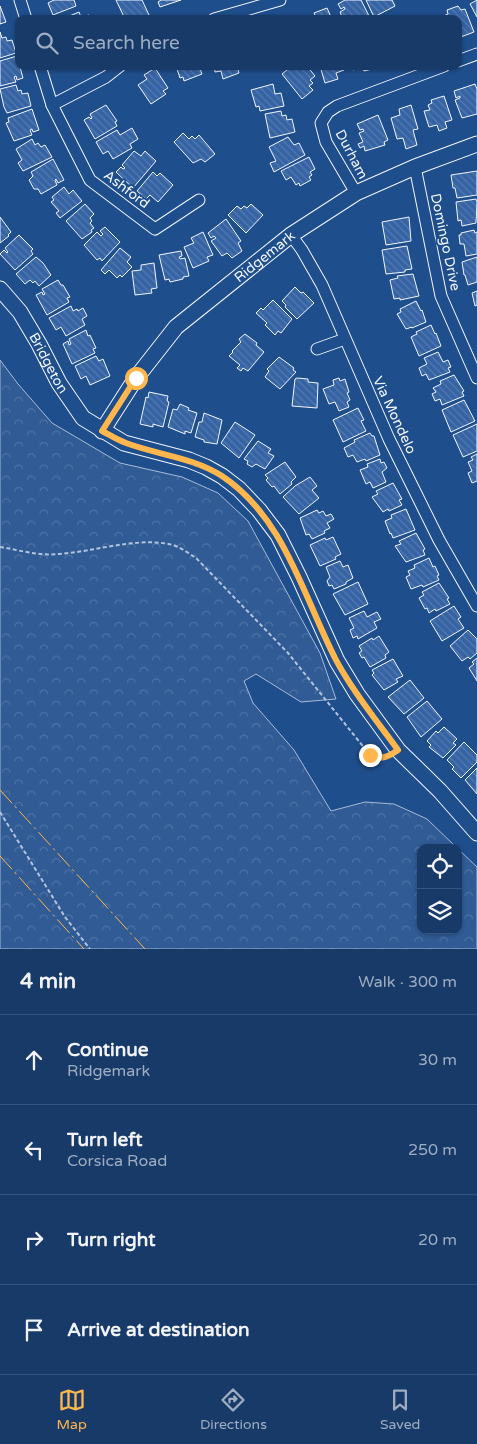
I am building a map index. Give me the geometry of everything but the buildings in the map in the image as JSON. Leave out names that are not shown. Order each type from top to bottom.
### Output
[{"type":"street","points":[[20,0],[25,15]]},
{"type":"street","points":[[228,15],[280,0]]},
{"type":"street","points":[[462,60],[477,54]]},
{"type":"street","name":"Ashford","points":[[41,70],[52,105],[90,180],[156,229],[199,200]]},
{"type":"street","points":[[52,105],[106,77],[115,70]]},
{"type":"street","name":"Durham","points":[[356,193],[326,142],[321,123],[328,112],[336,106],[433,70]]},
{"type":"street","name":"Ridgemark","points":[[102,431],[136,378],[176,327],[291,235],[356,193],[415,167],[477,144]]},
{"type":"street","name":"Domingo Drive","points":[[415,167],[441,296],[477,378]]},
{"type":"street","name":"Via Mondelo","points":[[291,235],[322,285],[389,439],[439,540],[477,606]]},
{"type":"street","name":"Bridgeton","points":[[0,289],[20,312],[59,383],[83,418],[124,443],[190,460],[206,467],[239,489],[260,510],[282,544],[337,661],[357,694],[398,750],[440,791],[477,833]]},
{"type":"street","points":[[317,349],[345,339]]},
{"type":"path","points":[[0,547],[40,554],[58,554],[112,546],[159,543],[184,550],[197,558],[273,636],[370,755],[377,758],[385,758],[398,750]]},
{"type":"path","points":[[0,812],[65,916],[90,949]]},
{"type":"green space","points":[[0,360],[52,423],[120,463],[182,477],[218,493],[248,521],[320,653],[336,699],[301,702],[256,674],[244,681],[253,703],[294,750],[331,811],[365,802],[394,804],[427,819],[453,844],[417,844],[417,934],[462,934],[462,853],[477,867],[477,949],[0,949]]},
{"type":"power","points":[[0,790],[145,949]]},
{"type":"power","points":[[0,856],[84,949]]},
{"type":"route","points":[[136,378],[102,431],[124,443],[190,460],[206,467],[239,489],[260,510],[278,535],[337,661],[357,694],[398,750],[385,758],[377,758],[370,755]]}]
